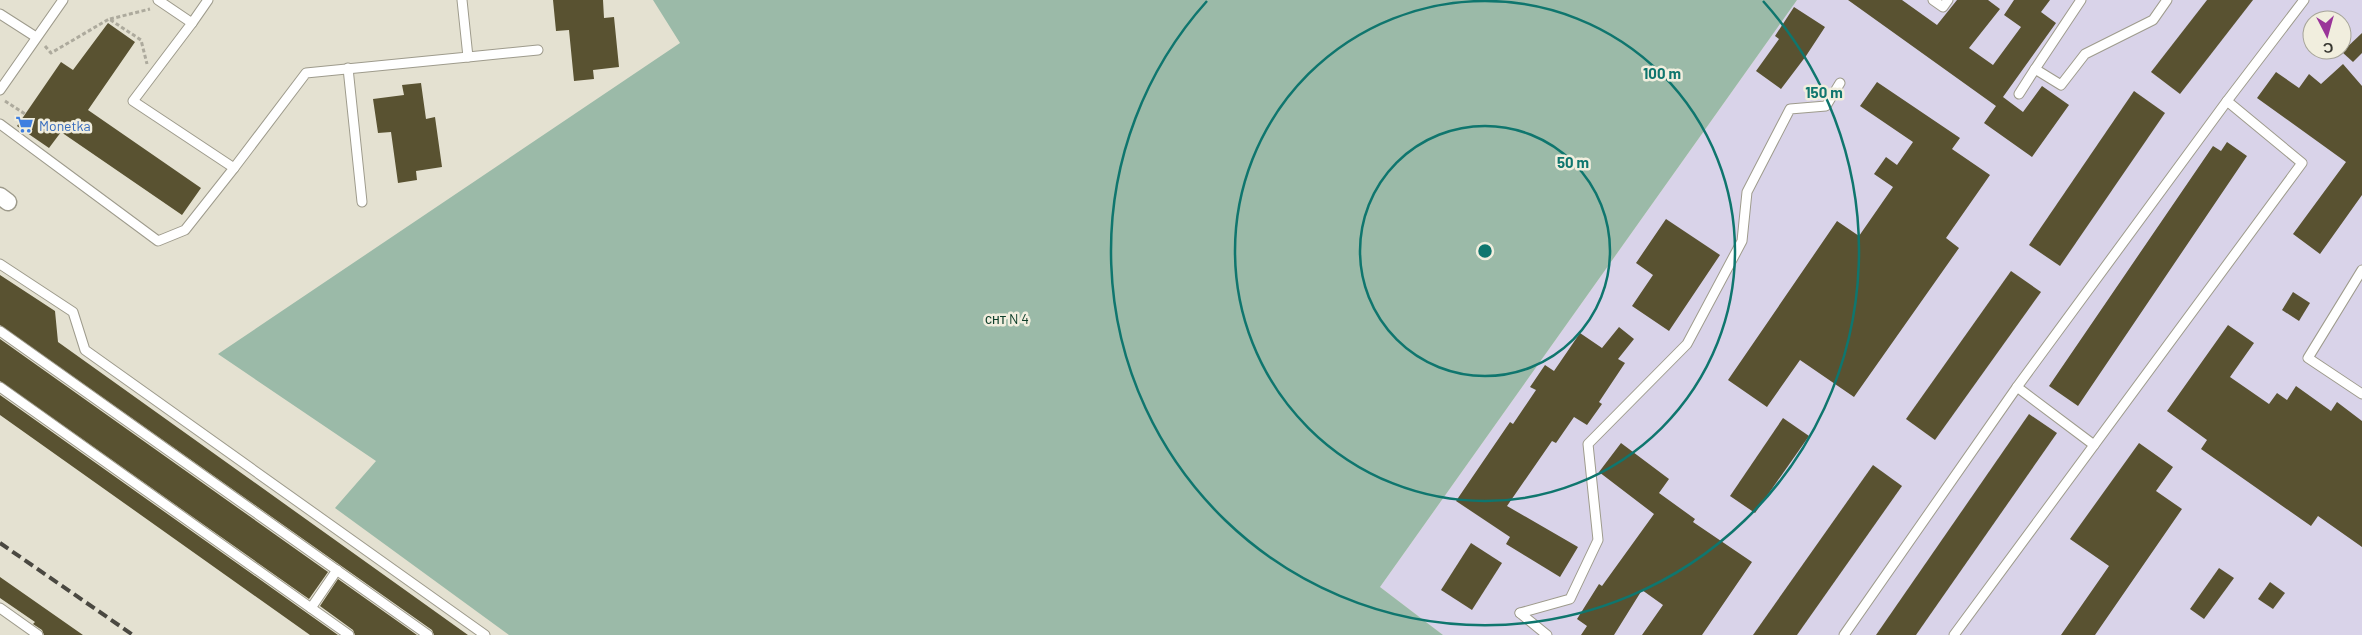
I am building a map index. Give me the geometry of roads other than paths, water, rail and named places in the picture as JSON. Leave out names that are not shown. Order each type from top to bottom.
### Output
[{"type":"lane","points":[[0,90],[63,0]]},
{"type":"lane","points":[[208,0],[133,100],[234,168]]},
{"type":"lane","points":[[462,0],[468,57]]},
{"type":"lane","points":[[1933,0],[1942,7],[1948,0]]},
{"type":"lane","points":[[2019,94],[2081,0]]},
{"type":"lane","points":[[2035,69],[2061,85],[2085,54],[2153,20],[2167,0]]},
{"type":"lane","points":[[1844,635],[2017,387],[2227,101],[2304,0]]},
{"type":"lane","points":[[162,3],[192,23]]},
{"type":"lane","points":[[0,14],[36,37]]},
{"type":"lane","points":[[0,124],[158,241],[185,230],[306,73],[538,50]]},
{"type":"lane","points":[[348,68],[362,202]]},
{"type":"lane","points":[[1546,635],[1520,613],[1570,599],[1598,540],[1588,444],[1687,344],[1742,241],[1747,192],[1790,109],[1826,106],[1840,84]]},
{"type":"lane","points":[[1954,635],[2302,163],[2227,101]]},
{"type":"lane","points":[[0,264],[73,312],[85,350],[485,635]]},
{"type":"lane","points":[[2362,270],[2308,358],[2362,394]]},
{"type":"lane","points":[[0,331],[428,635]]},
{"type":"lane","points":[[0,387],[349,635]]},
{"type":"lane","points":[[2017,387],[2094,445]]},
{"type":"lane","points":[[311,608],[336,570]]},
{"type":"lane","points":[[0,608],[38,635]]},
{"type":"railway","points":[[0,543],[133,635]]},
{"type":"place","name":"Monetka","points":[[25,125]]},
{"type":"park label","name":"снт N 4","points":[[1007,318]]}]
